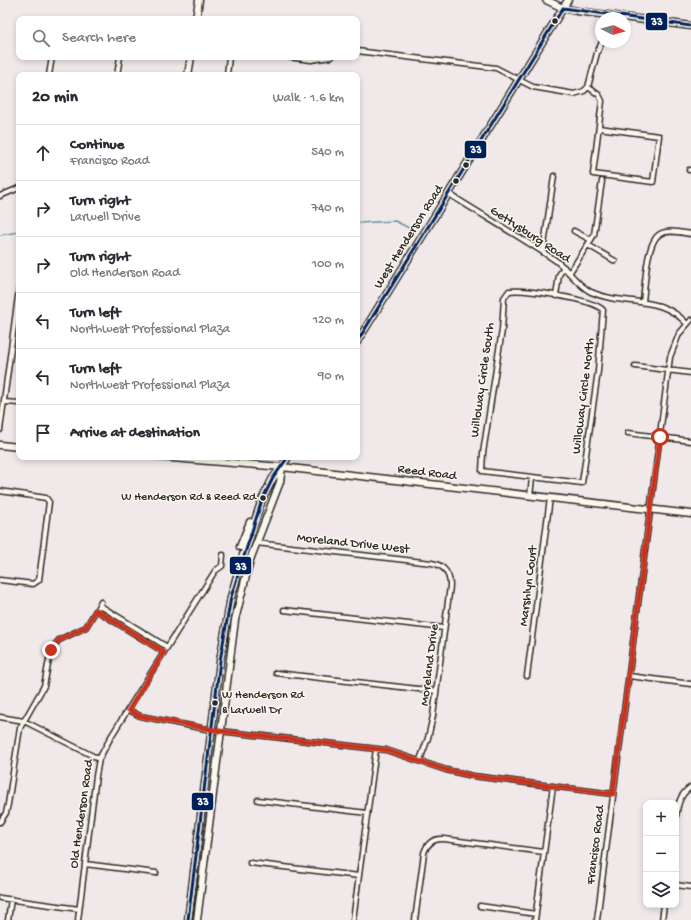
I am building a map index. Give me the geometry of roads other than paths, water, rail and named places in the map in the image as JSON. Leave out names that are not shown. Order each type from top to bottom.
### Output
[{"type":"main road","points":[[196,16],[199,0]]},
{"type":"main road","points":[[546,0],[563,8],[595,14]]},
{"type":"main road","name":"West Henderson Road","points":[[360,337],[568,0]]},
{"type":"main road","points":[[631,19],[691,26]]},
{"type":"main road","points":[[188,72],[190,60]]},
{"type":"main road","points":[[0,445],[16,447]]},
{"type":"main road","name":"Reed Road","points":[[197,460],[282,467],[691,514]]},
{"type":"main road","points":[[188,920],[211,730],[230,604],[242,558],[255,520],[273,478],[286,460]]},
{"type":"main road","points":[[197,920],[235,620],[244,579],[256,543],[280,482],[282,467]]},
{"type":"main road","points":[[240,547],[250,521],[255,520]]},
{"type":"street","points":[[360,51],[485,66],[501,70],[533,87],[574,94],[584,91],[588,87],[594,62],[600,48]]},
{"type":"street","points":[[50,72],[52,60]]},
{"type":"street","points":[[118,72],[120,60]]},
{"type":"street","points":[[227,72],[229,60]]},
{"type":"street","points":[[588,87],[599,95],[602,101],[592,174],[653,182],[659,136],[599,128]]},
{"type":"street","points":[[543,252],[554,176]]},
{"type":"street","points":[[570,272],[590,242],[596,229],[602,181]]},
{"type":"street","points":[[0,196],[16,189]]},
{"type":"street","name":"Gettysburg Road","points":[[449,194],[543,252],[570,272],[586,288],[600,295],[669,308],[687,324]]},
{"type":"street","points":[[574,231],[615,261]]},
{"type":"street","points":[[643,302],[651,245],[661,234],[670,232],[691,234]]},
{"type":"street","points":[[556,296],[559,275],[564,267]]},
{"type":"street","name":"Willoway Circle South","points":[[532,478],[482,471],[483,453],[506,294],[514,291],[556,296]]},
{"type":"street","name":"Willoway Circle North","points":[[532,478],[582,483],[594,405],[604,318],[603,310],[600,306],[588,301],[556,296]]},
{"type":"street","points":[[0,430],[16,310]]},
{"type":"street","name":"Francisco Road","points":[[597,920],[668,371],[675,342],[691,320]]},
{"type":"street","points":[[635,366],[691,373]]},
{"type":"street","points":[[4,402],[16,403]]},
{"type":"street","points":[[628,433],[691,441]]},
{"type":"street","points":[[530,496],[532,478]]},
{"type":"street","points":[[0,491],[46,498],[49,505],[39,580],[33,584],[0,580]]},
{"type":"street","name":"Marshlyn Court","points":[[527,676],[550,498]]},
{"type":"street","name":"Moreland Drive West","points":[[256,543],[432,563],[440,565],[446,571]]},
{"type":"street","name":"Old Henderson Road","points":[[78,920],[99,759],[215,570],[222,566],[224,555]]},
{"type":"street","name":"Moreland Drive","points":[[420,760],[431,727],[436,691],[450,586],[446,571]]},
{"type":"street","points":[[0,822],[6,813],[9,799],[16,742],[20,728],[44,686],[52,647],[59,640],[86,627],[100,604],[167,647]]},
{"type":"street","points":[[96,610],[164,652]]},
{"type":"street","points":[[284,610],[444,628]]},
{"type":"street","points":[[276,673],[436,691]]},
{"type":"street","points":[[629,676],[691,684]]},
{"type":"street","points":[[129,710],[140,716],[211,730],[376,749],[420,760],[446,770],[473,776],[613,794]]},
{"type":"street","points":[[0,717],[24,721],[99,759]]},
{"type":"street","points":[[353,920],[376,749]]},
{"type":"street","points":[[535,920],[553,786]]},
{"type":"street","points":[[679,802],[684,792],[691,787]]},
{"type":"street","points":[[258,800],[367,813]]},
{"type":"street","points":[[415,920],[424,853],[431,842],[444,839],[544,852]]},
{"type":"street","points":[[250,863],[359,876]]},
{"type":"street","points":[[85,864],[156,873]]},
{"type":"street","points":[[679,885],[691,887]]},
{"type":"street","points":[[0,898],[79,909]]},
{"type":"street","points":[[8,920],[11,899]]},
{"type":"street","points":[[480,906],[536,914]]},
{"type":"street","points":[[662,920],[664,908]]},
{"type":"waterway","points":[[360,223],[395,221],[409,228]]},
{"type":"waterway","points":[[0,235],[16,232]]},
{"type":"place","name":"W Henderson Rd & Reed Rd","points":[[263,498]]},
{"type":"place","name":"W Henderson Rd & Larwell Dr","points":[[215,703]]}]
